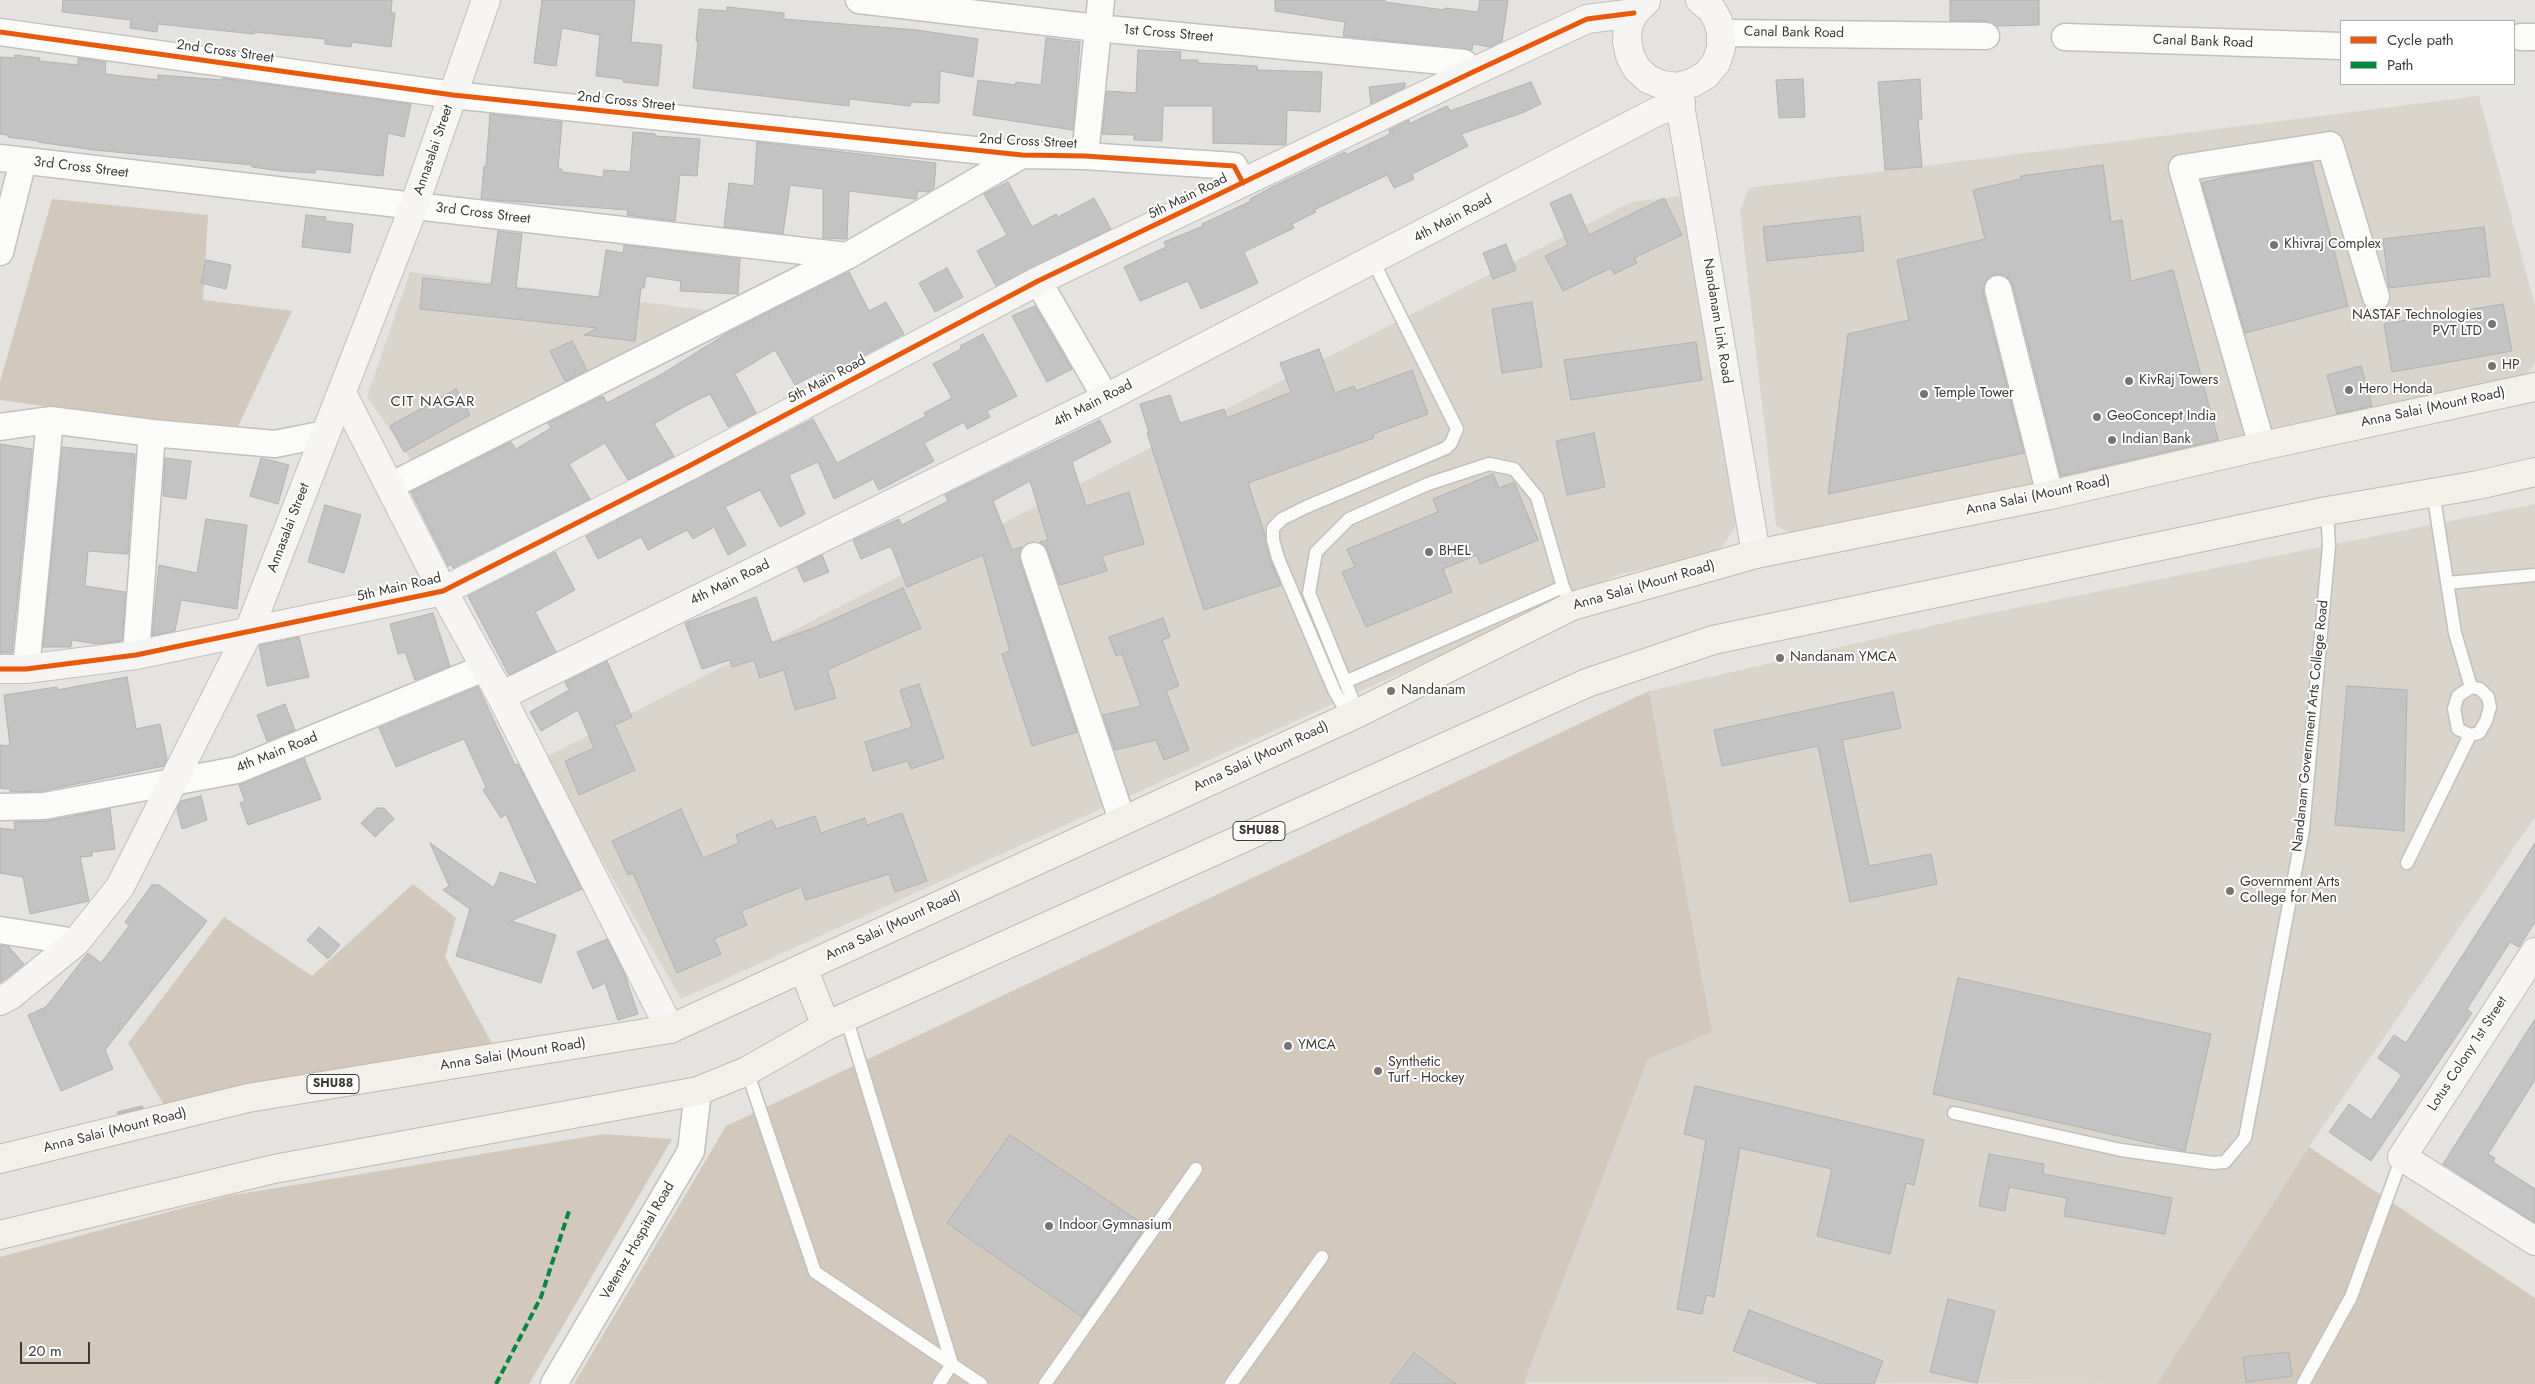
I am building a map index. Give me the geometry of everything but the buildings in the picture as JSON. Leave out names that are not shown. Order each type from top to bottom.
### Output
[{"type":"main road","name":"Anna Salai (Mount Road)","points":[[0,1159],[248,1098],[670,1029],[1353,714],[1567,596],[1756,554],[2050,495],[2262,446],[2535,387]]},
{"type":"main road","name":"SHU88","points":[[0,1236],[274,1169],[698,1091],[747,1071],[836,1021],[1596,680],[1713,640],[2327,511],[2535,472]]},
{"type":"main road","points":[[2478,484],[2535,487]]},
{"type":"main road","points":[[802,968],[836,1021]]},
{"type":"street","name":"Annasalai Street","points":[[0,1001],[11,995],[76,942],[120,887],[150,824],[174,783],[248,633],[414,206],[486,0]]},
{"type":"street","name":"1st Cross Street","points":[[859,0],[1097,28],[1464,63],[1473,72]]},
{"type":"street","points":[[1084,156],[1101,0]]},
{"type":"street","points":[[1700,0],[1712,10],[1721,32]]},
{"type":"street","points":[[1641,6],[1628,26],[1627,41],[1630,56],[1637,69],[1648,79],[1679,95]]},
{"type":"street","name":"5th Main Road","points":[[13,669],[136,655],[443,591],[688,466],[1038,281],[1587,19],[1641,6]]},
{"type":"street","name":"2nd Cross Street","points":[[0,32],[453,95],[1022,155],[1084,156],[1234,166],[1243,183]]},
{"type":"street","name":"Canal Bank Road","points":[[1721,32],[1986,36]]},
{"type":"street","name":"4th Main Road","points":[[501,696],[1106,398],[1373,261],[1656,112],[1692,83],[1706,75],[1716,63],[1721,48],[1721,32]]},
{"type":"street","name":"Canal Bank Road","points":[[2065,37],[2340,46]]},
{"type":"street","name":"Nandanam Link Road","points":[[1679,95],[1756,554]]},
{"type":"street","points":[[2262,446],[2182,168],[2330,144],[2376,297]]},
{"type":"street","points":[[390,486],[848,256],[1022,155]]},
{"type":"street","points":[[0,252],[11,160]]},
{"type":"street","name":"3rd Cross Street","points":[[11,160],[848,256]]},
{"type":"street","points":[[1038,281],[1106,398]]},
{"type":"street","points":[[1998,289],[2050,495]]},
{"type":"street","points":[[342,393],[443,591],[501,696],[670,1029]]},
{"type":"street","points":[[0,427],[50,420],[152,433],[276,444],[325,434]]},
{"type":"street","points":[[13,669],[50,420]]},
{"type":"street","points":[[136,655],[152,433]]},
{"type":"street","points":[[1034,556],[1122,820]]},
{"type":"street","name":"4th Main Road","points":[[0,807],[44,806],[237,770],[484,668]]},
{"type":"street","points":[[0,930],[76,942]]},
{"type":"street","name":"Lotus Colony 1st Street","points":[[2402,1156],[2535,952]]},
{"type":"street","name":"Vetenaz Hospital Road","points":[[554,1384],[691,1151],[698,1091]]},
{"type":"street","points":[[2402,1156],[2535,1241]]},
{"type":"lane","points":[[1353,714],[1334,690],[1278,558],[1272,540],[1273,528],[1282,519],[1306,507],[1446,448],[1451,443],[1457,429],[1373,261]]},
{"type":"lane","points":[[1345,682],[1567,596],[1537,497],[1514,469],[1489,464],[1428,484],[1349,519],[1316,552],[1309,593],[1345,682],[1353,714]]},
{"type":"lane","points":[[2433,492],[2454,633],[2471,687]]},
{"type":"lane","name":"Nandanam Government Arts College Road","points":[[1954,1113],[2121,1150],[2213,1163],[2225,1162],[2245,1138],[2303,830],[2329,546],[2327,511]]},
{"type":"lane","points":[[2447,583],[2535,575]]},
{"type":"lane","points":[[2471,687],[2480,689],[2488,697],[2490,707],[2486,721],[2479,733],[2470,735],[2458,729],[2454,709],[2458,696],[2471,687]]},
{"type":"lane","points":[[2407,863],[2470,735]]},
{"type":"lane","points":[[836,1021],[952,1364]]},
{"type":"lane","points":[[747,1071],[815,1272],[981,1384]]},
{"type":"lane","points":[[2302,1384],[2351,1297],[2402,1156]]},
{"type":"lane","points":[[1045,1384],[1196,1170]]},
{"type":"lane","points":[[1231,1384],[1322,1257]]},
{"type":"lane","points":[[939,1384],[952,1364]]},
{"type":"shaded area","points":[[2479,96],[2535,306],[2535,361],[2525,380],[1804,539],[1776,526],[1740,211],[1749,188]]},
{"type":"shaded area","points":[[1700,194],[1739,521],[1716,556],[1620,574],[681,999],[544,758],[1631,202]]},
{"type":"shaded area","points":[[52,199],[208,215],[203,300],[292,311],[235,433],[0,400],[0,382]]},
{"type":"shaded area","points":[[410,272],[735,314],[418,470],[367,397]]},
{"type":"shaded area","name":"Government Arts College for Men","points":[[2535,504],[2535,817],[2309,1147],[2157,1384],[1523,1382],[1648,1059],[1712,1032],[1649,691],[1970,617]]},
{"type":"shaded area","name":"YMCA","points":[[1649,691],[1712,1032],[1648,1059],[1524,1382],[1528,1384],[574,1384],[726,1126]]},
{"type":"shaded area","points":[[413,884],[456,918],[445,957],[495,1049],[165,1107],[128,1043],[224,917],[312,976]]},
{"type":"shaded area","points":[[604,1134],[672,1139],[529,1384],[0,1384],[0,1257],[228,1196]]},
{"type":"shaded area","points":[[2309,1147],[2535,1298],[2535,1384],[2157,1384]]},
{"type":"marked path","points":[[496,1384],[541,1297],[570,1208]]},
{"type":"cycle path","points":[[0,669],[26,669],[136,655],[443,591],[689,466],[1038,281],[1587,19],[1634,13]]},
{"type":"cycle path","points":[[0,32],[453,95],[1022,155],[1085,156],[1234,166],[1243,183]]},
{"type":"place","name":"Khivraj Complex","points":[[2274,245]]},
{"type":"place","name":"NASTAF Technologies PVT LTD","points":[[2492,324]]},
{"type":"place","name":"HP","points":[[2492,366]]},
{"type":"place","name":"KivRaj Towers","points":[[2129,381]]},
{"type":"place","name":"Hero Honda","points":[[2349,390]]},
{"type":"place","name":"Temple Tower","points":[[1924,394]]},
{"type":"place","name":"GeoConcept India","points":[[2097,417]]},
{"type":"place","name":"Indian Bank","points":[[2112,440]]},
{"type":"place","name":"BHEL","points":[[1429,552]]},
{"type":"place","name":"Nandanam YMCA","points":[[1780,658]]},
{"type":"place","name":"Nandanam","points":[[1391,691]]},
{"type":"place","name":"Government Arts College for Men","points":[[2230,891]]},
{"type":"place","name":"YMCA","points":[[1288,1046]]},
{"type":"place","name":"Synthetic Turf - Hockey","points":[[1378,1071]]},
{"type":"place","name":"Indoor Gymnasium","points":[[1049,1226]]},
{"type":"district","name":"CIT NAGAR","points":[[433,402]]}]
